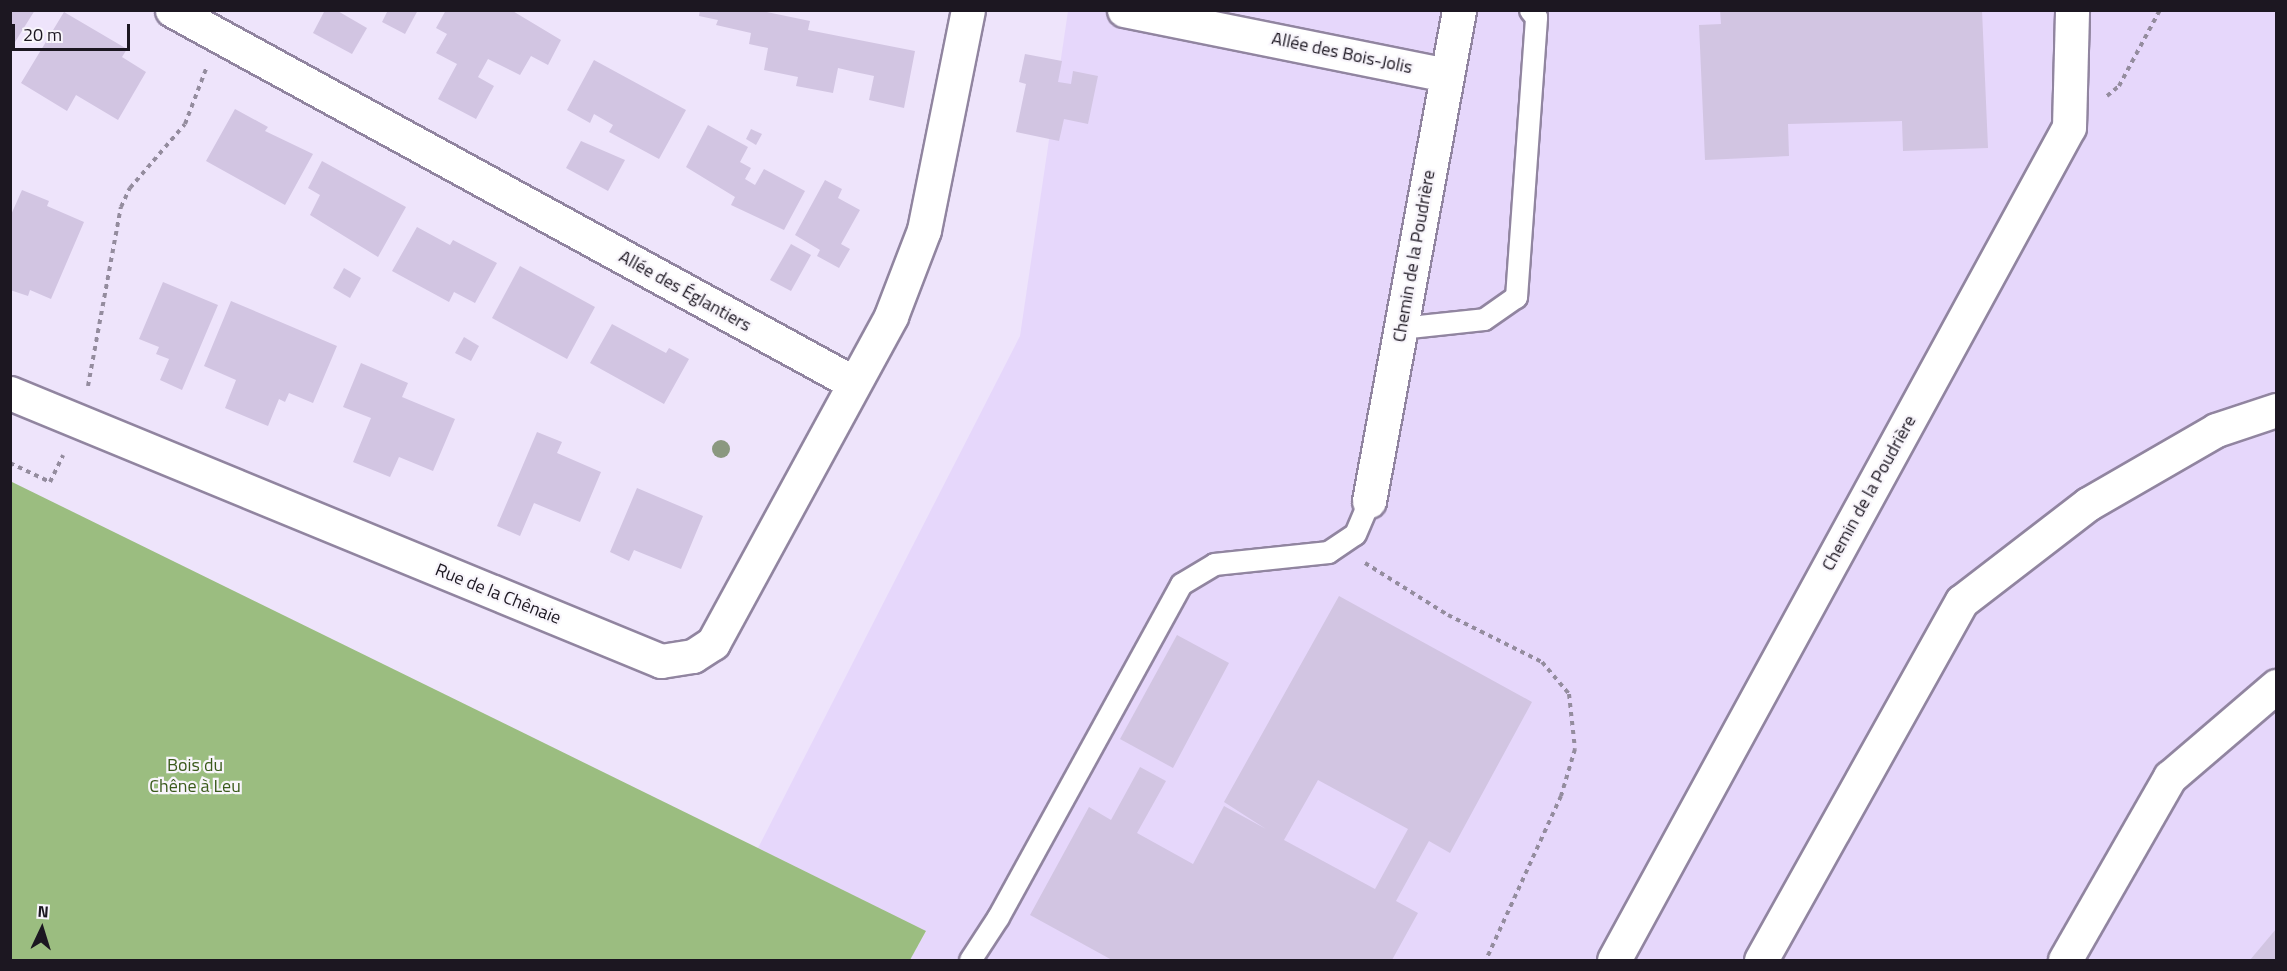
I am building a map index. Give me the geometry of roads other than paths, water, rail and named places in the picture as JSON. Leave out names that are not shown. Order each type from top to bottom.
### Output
[{"type":"street","name":"Allée des Églantiers","points":[[172,10],[223,40],[854,383]]},
{"type":"street","points":[[854,383],[891,316],[924,230],[968,10]]},
{"type":"street","name":"Allée des Bois-Jolis","points":[[1124,10],[1239,20],[1447,75]]},
{"type":"street","name":"Chemin de la Poudrière","points":[[1369,501],[1459,10]]},
{"type":"street","name":"Chemin de la Poudrière","points":[[1614,960],[2069,127],[2072,10]]},
{"type":"street","name":"Rue de la Chênaie","points":[[10,393],[661,662],[693,656],[713,643],[854,383]]},
{"type":"street","points":[[1761,960],[1962,601],[2088,504],[2216,430],[2277,410]]},
{"type":"street","points":[[2065,960],[2169,777],[2277,686]]},
{"type":"lane","points":[[1400,328],[1484,319],[1516,297],[1536,17],[1530,10]]},
{"type":"lane","points":[[970,960],[998,917],[1181,584],[1214,564],[1328,552],[1355,534],[1369,501]]},
{"type":"park label","name":"Bois du Chêne à Leu","points":[[195,776]]}]
